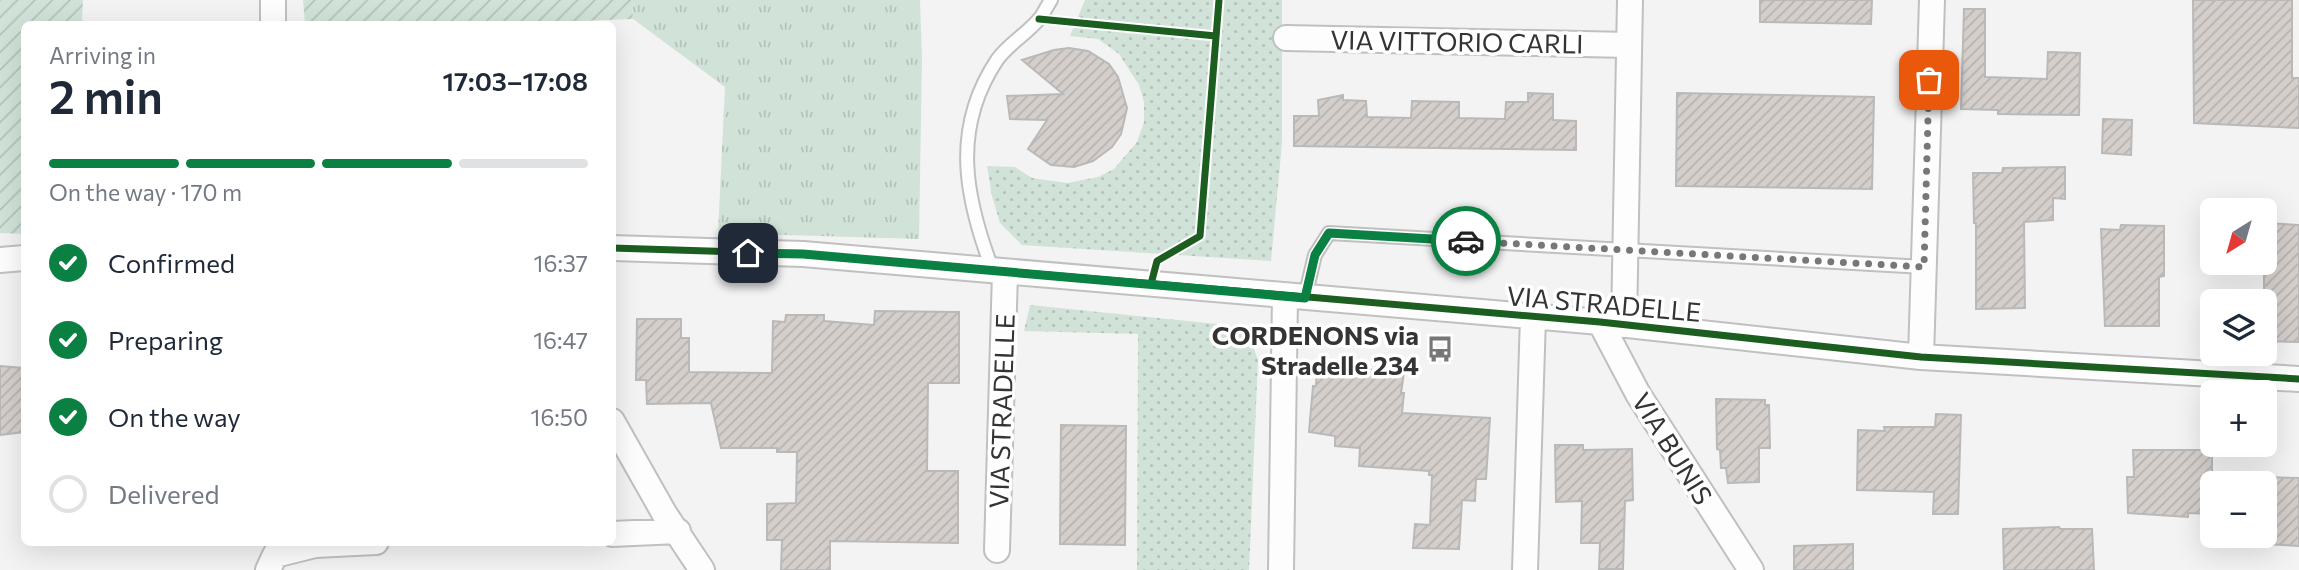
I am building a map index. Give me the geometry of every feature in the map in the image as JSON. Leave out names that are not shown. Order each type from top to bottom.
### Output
[{"type":"street","points":[[273,0],[273,21]]},
{"type":"street","points":[[1612,323],[1625,249],[1630,0]]},
{"type":"street","points":[[1921,357],[1932,0]]},
{"type":"street","name":"VIA VITTORIO CARLI","points":[[1286,38],[1629,45]]},
{"type":"street","name":"VIA STRADELLE","points":[[616,248],[803,254],[1612,323],[1921,357],[2299,379]]},
{"type":"street","points":[[0,260],[21,258]]},
{"type":"street","name":"VIA STRADELLE","points":[[997,550],[999,271]]},
{"type":"street","points":[[1281,570],[1295,297]]},
{"type":"street","name":"VIA STRADELLE","points":[[1525,570],[1533,317]]},
{"type":"street","name":"VIA BUNIS","points":[[1612,323],[1638,394],[1751,570]]},
{"type":"street","points":[[616,428],[664,513],[702,570]]},
{"type":"street","points":[[616,534],[678,531]]},
{"type":"street","points":[[268,570],[275,555],[311,546]]},
{"type":"lane","points":[[999,271],[978,233],[969,197],[967,136],[975,99],[998,58],[1039,19],[1051,0]]},
{"type":"lane","points":[[1295,297],[1329,233],[1924,267]]},
{"type":"green space","points":[[0,0],[83,0],[82,21],[21,21],[21,234],[0,233]]},
{"type":"green space","points":[[303,0],[632,0],[633,19],[581,21],[305,21]]},
{"type":"green space","points":[[632,0],[920,0],[922,57],[919,239],[718,233],[725,87],[633,19]]},
{"type":"green space","points":[[1085,0],[1282,0],[1282,143],[1271,261],[1022,245],[1000,223],[987,166],[1015,167],[1032,178],[1067,183],[1098,177],[1114,169],[1137,142],[1144,122],[1144,102],[1139,85],[1119,54],[1098,39],[1070,36]]},
{"type":"green space","points":[[1030,305],[1246,327],[1258,360],[1249,570],[1137,570],[1138,334],[1024,331]]},
{"type":"building","points":[[1760,0],[1872,0],[1871,24],[1760,22]]},
{"type":"building","points":[[2193,0],[2292,0],[2292,78],[2299,78],[2299,128],[2194,123]]},
{"type":"building","points":[[1964,9],[1985,9],[1985,77],[2047,79],[2048,52],[2080,53],[2079,115],[1998,114],[1998,110],[1961,109]]},
{"type":"building","points":[[1069,48],[1088,51],[1109,64],[1118,77],[1127,108],[1121,134],[1112,147],[1093,161],[1074,167],[1051,165],[1028,149],[1047,120],[1010,119],[1007,96],[1063,94],[1022,60]]},
{"type":"building","points":[[1528,93],[1553,94],[1553,120],[1576,121],[1576,150],[1294,146],[1294,116],[1319,116],[1318,100],[1343,95],[1343,100],[1366,101],[1367,117],[1411,118],[1412,101],[1459,102],[1459,118],[1505,119],[1506,102],[1528,102]]},
{"type":"building","points":[[1677,93],[1874,97],[1872,189],[1676,186]]},
{"type":"building","points":[[2103,119],[2132,120],[2131,155],[2102,153]]},
{"type":"building","points":[[2065,167],[2065,199],[2053,198],[2053,220],[2024,222],[2025,308],[1976,309],[1973,173],[2002,173],[2003,168]]},
{"type":"building","points":[[2277,224],[2299,225],[2299,342],[2277,341],[2277,289],[2264,289],[2264,275],[2277,275]]},
{"type":"building","points":[[2121,225],[2164,226],[2164,276],[2159,277],[2159,326],[2105,326],[2101,229],[2120,230]]},
{"type":"building","points":[[875,311],[959,312],[959,383],[928,383],[927,471],[958,471],[958,543],[830,541],[830,570],[781,570],[782,540],[767,540],[767,504],[796,503],[797,452],[777,452],[777,448],[721,448],[711,403],[647,404],[646,380],[636,380],[637,319],[681,319],[681,338],[689,338],[689,372],[772,373],[773,321],[785,322],[786,315],[824,315],[824,321],[874,325]]},
{"type":"building","points":[[0,366],[21,368],[21,432],[0,435]]},
{"type":"building","points":[[1317,366],[1404,372],[1402,413],[1490,418],[1486,479],[1476,479],[1475,501],[1462,500],[1459,549],[1413,548],[1415,524],[1430,525],[1432,475],[1429,475],[1429,471],[1359,466],[1360,448],[1335,446],[1335,436],[1309,432]]},
{"type":"building","points":[[1716,399],[1765,400],[1765,405],[1769,405],[1770,448],[1759,448],[1759,482],[1728,483],[1726,468],[1721,468],[1720,450],[1717,449]]},
{"type":"building","points":[[1936,414],[1961,415],[1958,514],[1933,514],[1934,492],[1857,490],[1858,430],[1935,427]]},
{"type":"building","points":[[1061,425],[1126,426],[1125,545],[1060,544]]},
{"type":"building","points":[[1555,445],[1583,445],[1583,450],[1632,449],[1633,500],[1625,501],[1623,569],[1599,569],[1600,543],[1581,543],[1582,501],[1556,502]]},
{"type":"building","points":[[2133,450],[2200,450],[2200,457],[2212,457],[2212,471],[2200,471],[2200,514],[2188,513],[2188,517],[2128,513],[2127,477],[2134,477]]},
{"type":"building","points":[[2277,477],[2299,478],[2299,546],[2277,545]]},
{"type":"building","points":[[2003,529],[2092,529],[2094,570],[2004,570]]},
{"type":"building","points":[[1853,544],[1853,570],[1794,570],[1794,546]]},
{"type":"cycle path","points":[[1151,284],[1157,261],[1200,236],[1219,0]]},
{"type":"cycle path","points":[[1039,19],[1216,36]]},
{"type":"cycle path","points":[[616,248],[803,254],[1600,322],[1921,357],[2299,379]]},
{"type":"way so far","points":[[1466,241],[1924,267],[1929,80]]},
{"type":"place","name":"CORDENONS via Stradelle 234","points":[[1440,349]]},
{"type":"route","points":[[748,253],[803,254],[1305,298],[1315,255],[1329,233],[1466,241]]}]
